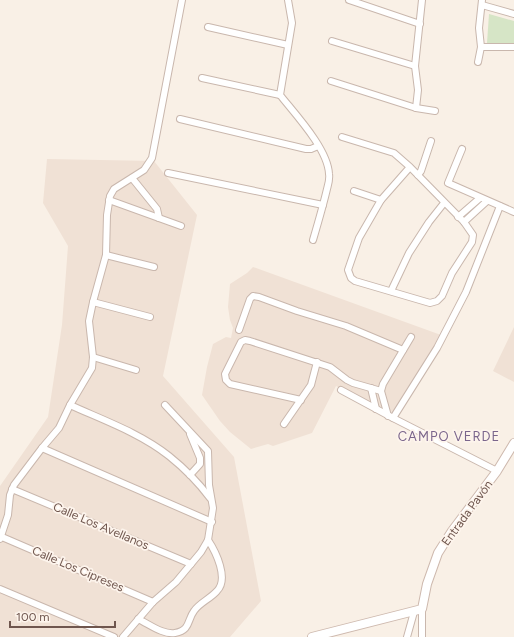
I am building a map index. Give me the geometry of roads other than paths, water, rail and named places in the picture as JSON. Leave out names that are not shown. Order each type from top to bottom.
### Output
[{"type":"street","points":[[1,538],[8,514],[12,489],[42,448],[59,428],[70,405],[92,368],[93,357],[89,321],[106,255],[108,200],[112,192],[118,187],[144,170],[152,158],[182,0]]},
{"type":"street","points":[[280,95],[292,23],[288,0]]},
{"type":"street","points":[[349,0],[420,24]]},
{"type":"street","points":[[416,108],[418,90],[415,66],[422,0]]},
{"type":"street","points":[[478,62],[481,47],[479,28],[482,2],[514,14]]},
{"type":"street","points":[[208,27],[288,45]]},
{"type":"street","points":[[332,41],[415,66]]},
{"type":"street","points":[[481,47],[514,47]]},
{"type":"street","points":[[202,78],[280,95],[311,135],[324,155],[330,176],[313,240]]},
{"type":"street","points":[[331,82],[416,108],[435,111]]},
{"type":"street","points":[[180,119],[306,149],[311,149],[318,146]]},
{"type":"street","points":[[342,137],[394,152],[410,167],[464,222],[473,235],[472,242],[452,273],[442,296],[437,301],[430,303],[355,281],[351,278],[348,270],[359,238],[380,200],[410,167]]},
{"type":"street","points":[[418,175],[421,171],[430,141]]},
{"type":"street","points":[[462,149],[448,184],[514,212]]},
{"type":"street","points":[[168,173],[323,205]]},
{"type":"street","points":[[132,178],[157,209],[159,218]]},
{"type":"street","points":[[354,192],[380,200]]},
{"type":"street","points":[[458,217],[480,198]]},
{"type":"street","points":[[108,200],[181,226]]},
{"type":"street","points":[[464,222],[487,201]]},
{"type":"street","points":[[392,291],[410,253],[429,222],[444,202]]},
{"type":"street","points":[[391,417],[437,348],[466,292],[500,206]]},
{"type":"street","points":[[106,255],[154,267]]},
{"type":"street","points":[[239,330],[250,299],[253,296],[258,296],[297,311],[346,326],[403,350]]},
{"type":"street","points":[[93,302],[150,317]]},
{"type":"street","points":[[391,417],[381,391],[411,337]]},
{"type":"street","points":[[301,400],[230,384],[227,382],[225,374],[243,340],[250,340],[330,367],[347,380],[381,391]]},
{"type":"street","points":[[93,357],[136,370]]},
{"type":"street","points":[[284,424],[311,385],[316,362]]},
{"type":"street","points":[[371,388],[376,409]]},
{"type":"street","points":[[341,390],[497,471]]},
{"type":"street","points":[[70,405],[138,436],[169,456],[190,475],[212,499]]},
{"type":"street","points":[[122,637],[153,602],[176,582],[201,552],[208,540],[212,522],[213,508],[209,485],[208,451],[165,405]]},
{"type":"street","points":[[189,429],[200,458],[200,464],[190,475]]},
{"type":"street","name":"Entrada Pavón","points":[[418,610],[438,553],[445,540],[497,471],[514,443]]},
{"type":"street","points":[[42,448],[212,522]]},
{"type":"street","name":"Calle Los Avellanos","points":[[12,489],[191,564]]},
{"type":"street","name":"Calle Los Cipreses","points":[[1,538],[153,602]]},
{"type":"street","points":[[138,619],[170,633],[178,632],[189,624],[194,610],[217,591],[222,581],[222,574],[215,551],[208,540]]},
{"type":"street","points":[[0,588],[114,637]]},
{"type":"street","points":[[312,637],[418,610]]},
{"type":"street","points":[[407,637],[418,610]]},
{"type":"street","points":[[418,610],[422,637]]},
{"type":"district","name":"CAMPO VERDE","points":[[449,436]]}]
